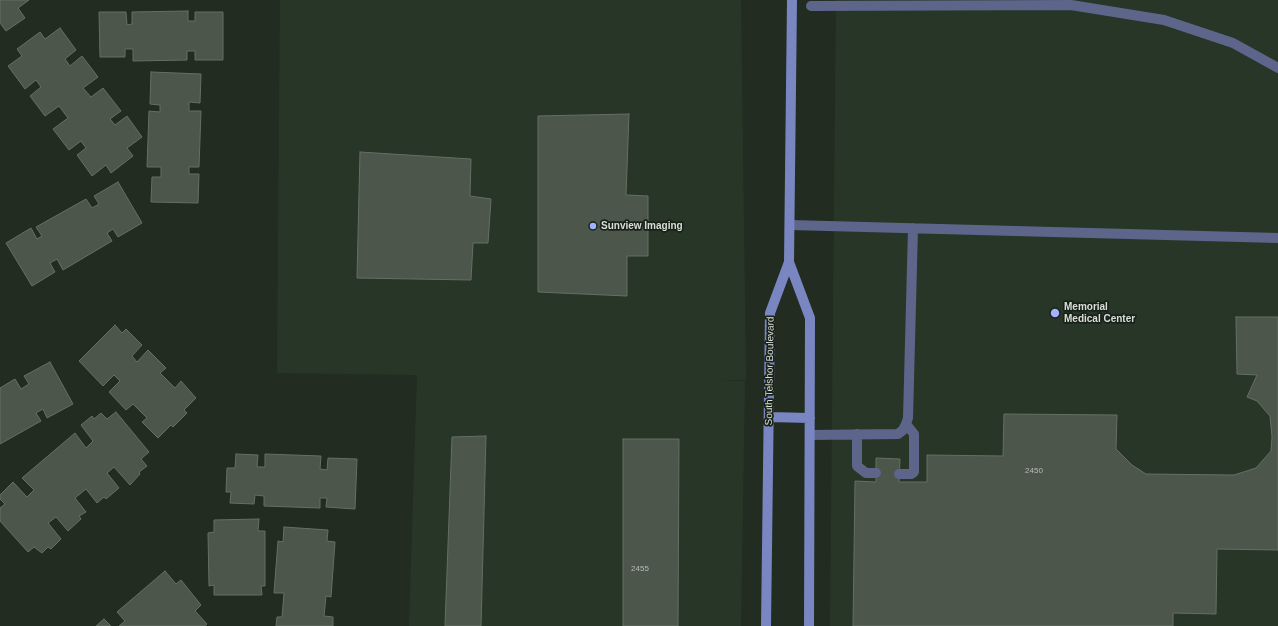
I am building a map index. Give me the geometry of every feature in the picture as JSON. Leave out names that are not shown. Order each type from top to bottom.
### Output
[{"type":"main road","name":"South Telshor Boulevard","points":[[766,626],[770,313],[789,262],[792,0]]},
{"type":"main road","points":[[789,262],[810,318],[809,626]]},
{"type":"main road","points":[[769,417],[810,418]]},
{"type":"lane","points":[[811,6],[1071,5],[1164,20],[1232,43],[1278,68]]},
{"type":"lane","points":[[790,225],[1278,238]]},
{"type":"lane","points":[[810,435],[898,434],[903,430],[907,421],[913,228]]},
{"type":"lane","points":[[900,474],[911,474],[914,472],[914,434],[907,421]]},
{"type":"lane","points":[[856,434],[857,466],[866,472],[876,473]]},
{"type":"shaded area","points":[[280,0],[741,0],[746,380],[713,380],[745,381],[741,626],[409,626],[417,375],[277,373]]},
{"type":"shaded area","name":"Memorial Medical Center","points":[[836,0],[1278,0],[1278,626],[830,626]]},
{"type":"building","points":[[0,0],[29,0],[18,8],[25,18],[6,31],[0,23]]},
{"type":"building","points":[[188,11],[188,21],[195,21],[195,12],[223,12],[223,60],[195,60],[195,51],[187,51],[187,60],[133,61],[133,49],[125,49],[125,57],[100,57],[99,12],[126,12],[127,25],[132,24],[132,12]]},
{"type":"building","points":[[60,28],[76,50],[65,59],[70,66],[82,56],[98,77],[83,88],[91,97],[103,88],[121,111],[110,119],[115,125],[127,116],[142,137],[127,148],[133,156],[111,173],[106,165],[92,176],[77,155],[86,148],[81,141],[69,150],[53,129],[68,118],[59,106],[45,116],[30,96],[41,87],[36,80],[25,89],[8,66],[22,56],[17,49],[40,32],[45,39]]},
{"type":"building","points":[[151,72],[201,74],[200,103],[189,102],[189,111],[201,111],[199,167],[189,167],[189,174],[199,174],[198,203],[151,202],[152,177],[161,177],[161,167],[147,167],[149,111],[160,112],[160,105],[150,104]]},
{"type":"building","name":"Sunview Imaging","points":[[629,114],[626,195],[648,196],[648,256],[627,256],[627,296],[538,292],[538,116]]},
{"type":"building","points":[[360,152],[471,159],[470,196],[491,199],[488,243],[473,243],[471,280],[357,278]]},
{"type":"building","points":[[118,182],[142,223],[118,237],[113,229],[107,233],[112,241],[63,270],[57,259],[50,263],[55,272],[32,286],[6,243],[31,228],[37,239],[42,236],[36,227],[86,199],[92,208],[99,204],[94,196]]},
{"type":"building","points":[[1236,317],[1278,317],[1278,550],[1217,549],[1216,614],[1173,613],[1173,626],[853,626],[855,481],[876,482],[876,458],[900,459],[899,482],[927,482],[927,455],[1003,456],[1004,414],[1117,415],[1116,449],[1132,465],[1146,474],[1234,475],[1256,468],[1271,451],[1272,437],[1270,416],[1257,401],[1247,397],[1257,375],[1237,374]]},
{"type":"building","points":[[115,325],[122,333],[126,329],[142,345],[132,356],[137,362],[148,350],[166,368],[160,373],[175,388],[181,381],[196,398],[184,410],[187,413],[173,427],[171,425],[158,438],[142,422],[147,418],[133,404],[126,410],[109,392],[120,381],[114,375],[103,386],[79,361]]},
{"type":"building","points":[[50,362],[73,404],[47,418],[43,409],[36,413],[41,421],[0,444],[0,388],[15,379],[21,389],[29,384],[24,376]]},
{"type":"building","points":[[116,412],[149,452],[141,459],[147,466],[139,472],[140,474],[130,485],[114,467],[107,473],[119,488],[106,499],[104,497],[97,503],[86,489],[75,498],[86,512],[79,516],[81,519],[68,531],[56,517],[48,523],[61,539],[51,549],[48,547],[42,553],[34,547],[28,552],[0,521],[0,508],[5,504],[0,499],[0,495],[13,482],[27,497],[34,490],[22,478],[75,433],[86,448],[93,441],[81,425],[92,416],[94,419],[101,413],[107,419]]},
{"type":"building","points":[[486,436],[481,626],[445,626],[452,437]]},
{"type":"building","points":[[623,439],[679,439],[678,626],[623,626]]},
{"type":"building","points":[[236,454],[258,455],[257,467],[265,467],[265,454],[321,456],[320,469],[327,470],[328,458],[357,459],[355,509],[326,507],[327,498],[320,498],[320,508],[264,506],[264,496],[255,495],[254,504],[230,503],[231,492],[226,492],[227,468],[235,468]]},
{"type":"building","points":[[259,519],[258,531],[265,531],[265,586],[261,586],[262,595],[214,595],[214,585],[209,586],[208,533],[214,532],[214,520]]},
{"type":"building","points":[[284,527],[328,530],[327,541],[335,542],[331,597],[326,596],[324,616],[333,617],[333,626],[276,626],[277,617],[282,617],[284,593],[274,593],[278,541],[283,542]]},
{"type":"building","points":[[165,571],[176,584],[181,580],[201,605],[195,611],[207,624],[205,626],[119,626],[125,621],[117,612]]},
{"type":"building","points":[[104,619],[111,626],[96,626]]},
{"type":"place","name":"Sunview Imaging","points":[[593,226]]},
{"type":"place","name":"Memorial Medical Center","points":[[1055,313]]}]
